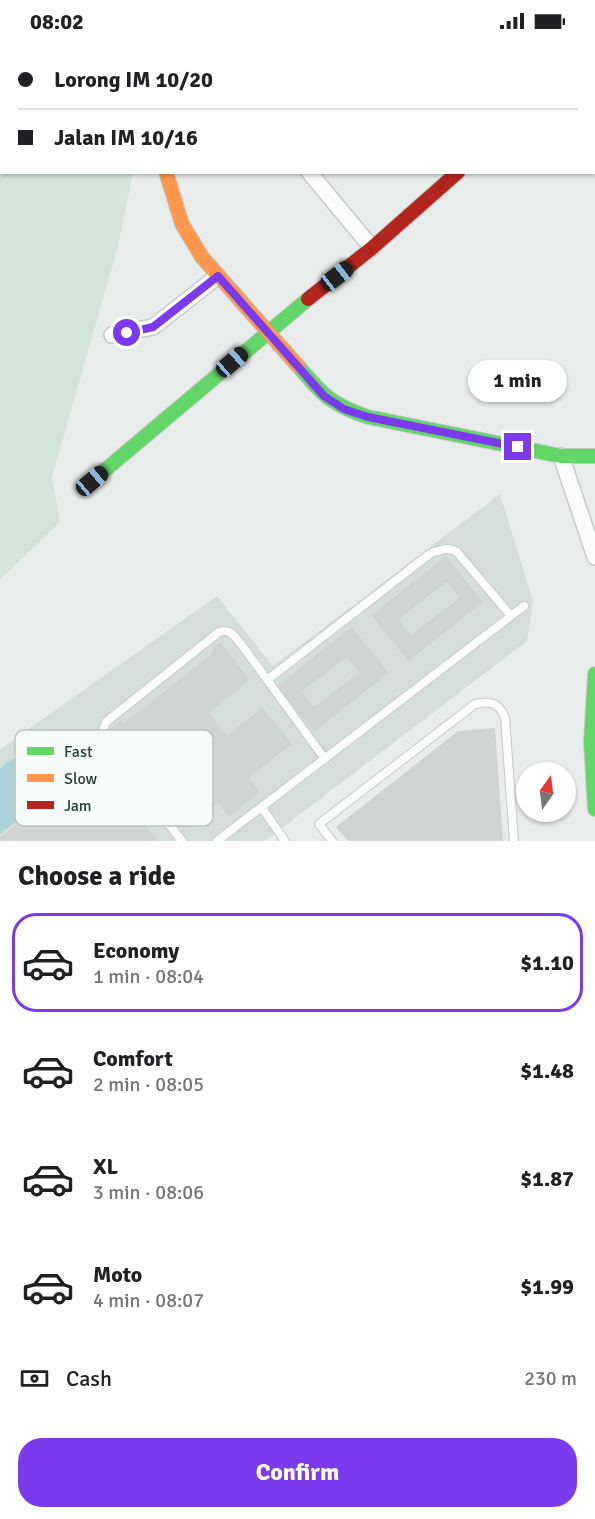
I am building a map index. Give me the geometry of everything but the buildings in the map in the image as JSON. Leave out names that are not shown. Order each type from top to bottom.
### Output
[{"type":"street","points":[[167,174],[182,224],[202,257],[324,396],[344,409],[368,417],[561,456],[595,456]]},
{"type":"street","points":[[311,174],[372,248]]},
{"type":"street","points":[[92,481],[267,332],[372,248],[456,174]]},
{"type":"street","points":[[112,335],[153,327],[218,276]]},
{"type":"street","points":[[561,456],[595,557]]},
{"type":"street","points":[[595,674],[590,722],[590,760],[595,809]]},
{"type":"lane","points":[[267,680],[431,554],[445,549],[457,552],[511,616]]},
{"type":"lane","points":[[217,841],[524,606]]},
{"type":"lane","points":[[103,730],[106,722],[224,630],[231,632],[241,644],[325,759]]},
{"type":"lane","points":[[332,841],[319,825],[475,704],[488,702],[502,709],[505,718],[514,841]]},
{"type":"lane","points":[[262,808],[285,841]]},
{"type":"lane","points":[[170,826],[182,841]]},
{"type":"shaded area","points":[[500,494],[533,601],[527,641],[265,841],[0,841],[0,749],[15,738],[15,826],[213,826],[213,730],[27,730],[217,596],[273,666]]},
{"type":"green space","points":[[0,174],[133,174],[118,246],[52,477],[60,522],[0,580]]},
{"type":"water","points":[[15,757],[15,823],[0,834],[0,768]]},
{"type":"traffic: fast","points":[[92,481],[308,299]]},
{"type":"traffic: fast","points":[[298,366],[328,398],[368,417],[561,456],[595,456]]},
{"type":"traffic: fast","points":[[595,674],[591,742],[595,809]]},
{"type":"traffic: slow","points":[[167,174],[182,224],[202,257],[298,366]]},
{"type":"traffic: jam","points":[[308,299],[372,248],[456,174]]},
{"type":"route","points":[[127,333],[153,327],[162,322],[218,276],[324,396],[344,409],[368,417],[518,447]]}]
